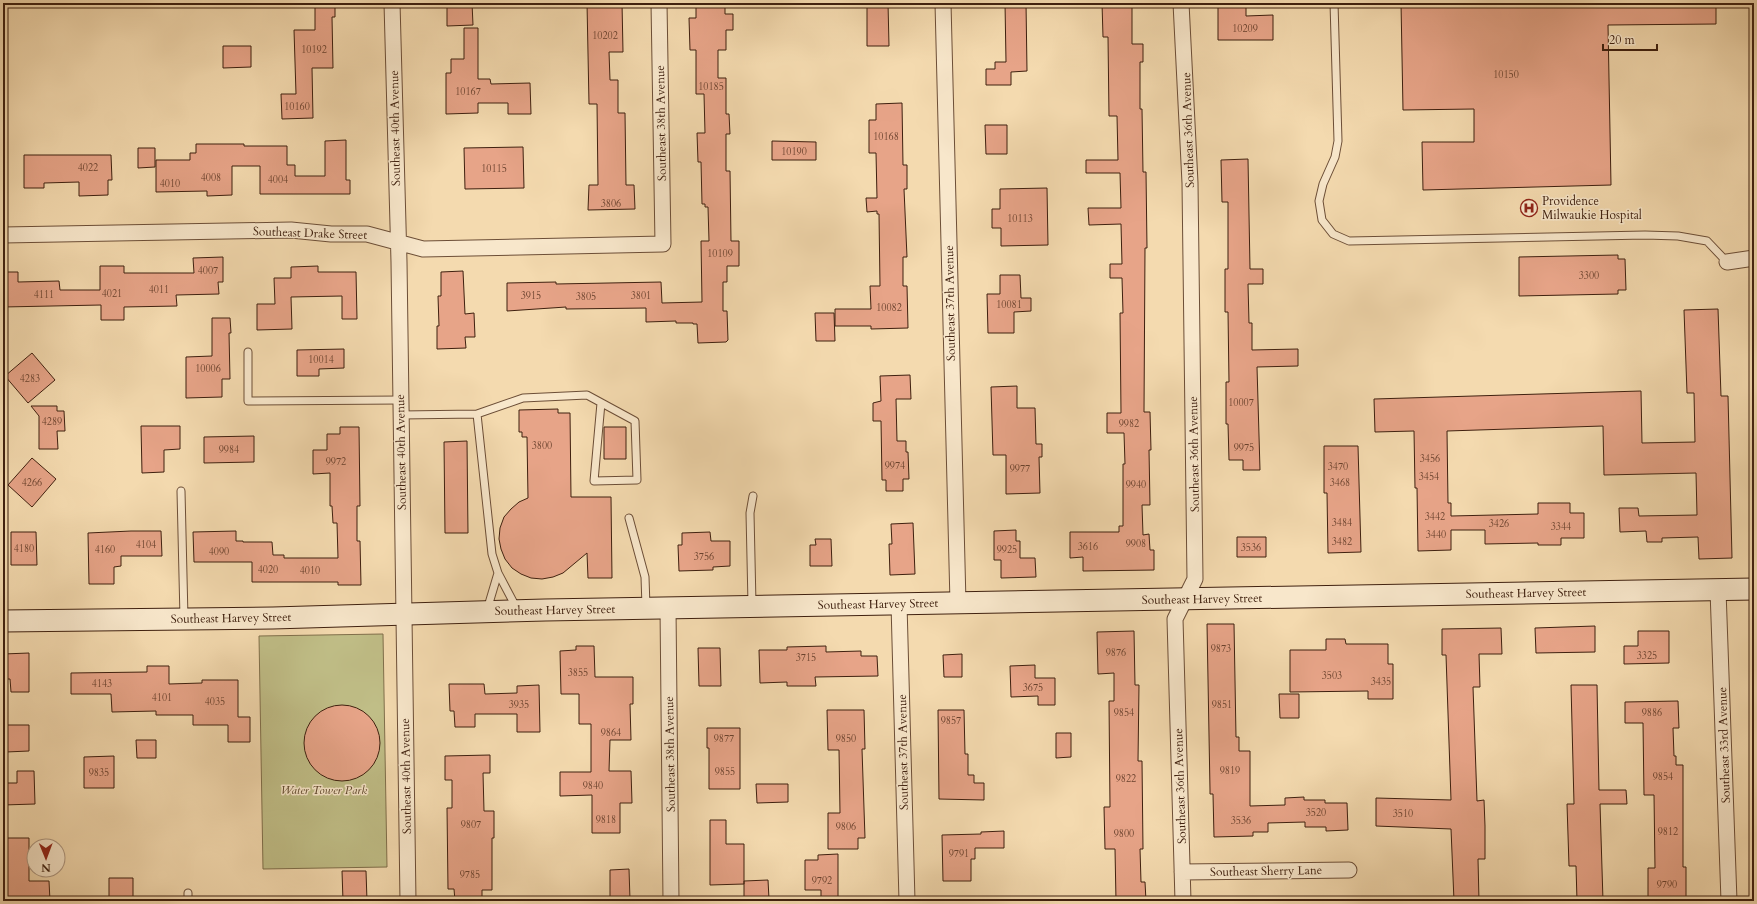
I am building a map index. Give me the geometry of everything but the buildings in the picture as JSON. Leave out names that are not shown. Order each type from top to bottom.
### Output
[{"type":"street","name":"Southeast 40th Avenue","points":[[392,3],[401,400],[408,901]]},
{"type":"street","name":"Southeast 38th Avenue","points":[[659,3],[663,244]]},
{"type":"street","name":"Southeast 37th Avenue","points":[[944,3],[958,603]]},
{"type":"street","name":"Southeast 36th Avenue","points":[[1182,3],[1190,183],[1195,579],[1175,619],[1183,901]]},
{"type":"street","name":"Southeast Drake Street","points":[[3,236],[291,230],[331,234],[367,234],[422,249],[663,244]]},
{"type":"street","points":[[1727,262],[1754,258]]},
{"type":"street","name":"Southeast Harvey Street","points":[[3,621],[273,618],[518,610],[1754,589]]},
{"type":"street","name":"Southeast 33rd Avenue","points":[[1718,590],[1729,901]]},
{"type":"street","name":"Southeast 37th Avenue","points":[[899,604],[907,901]]},
{"type":"street","name":"Southeast 38th Avenue","points":[[668,608],[672,901]]},
{"type":"street","name":"Southeast Sherry Lane","points":[[1182,872],[1349,870]]},
{"type":"lane","points":[[1334,3],[1338,141],[1334,157],[1323,184],[1319,201],[1322,220],[1333,234],[1349,241],[1645,235],[1678,236],[1707,241],[1727,262]]},
{"type":"lane","points":[[248,352],[248,401],[401,400]]},
{"type":"lane","points":[[401,415],[477,414],[524,398],[587,396],[601,403],[635,421],[637,480],[594,480],[601,403]]},
{"type":"lane","points":[[477,414],[492,554],[498,573],[518,610]]},
{"type":"lane","points":[[181,491],[184,618]]},
{"type":"lane","points":[[752,606],[750,513],[753,496]]},
{"type":"lane","points":[[629,518],[645,577],[646,608]]},
{"type":"lane","points":[[487,611],[498,573]]},
{"type":"lane","points":[[188,893],[188,901]]},
{"type":"green space","name":"Water Tower Park","points":[[383,634],[387,867],[263,869],[259,636]]},
{"type":"place","name":"Providence Milwaukie Hospital","points":[[1529,208]]}]
